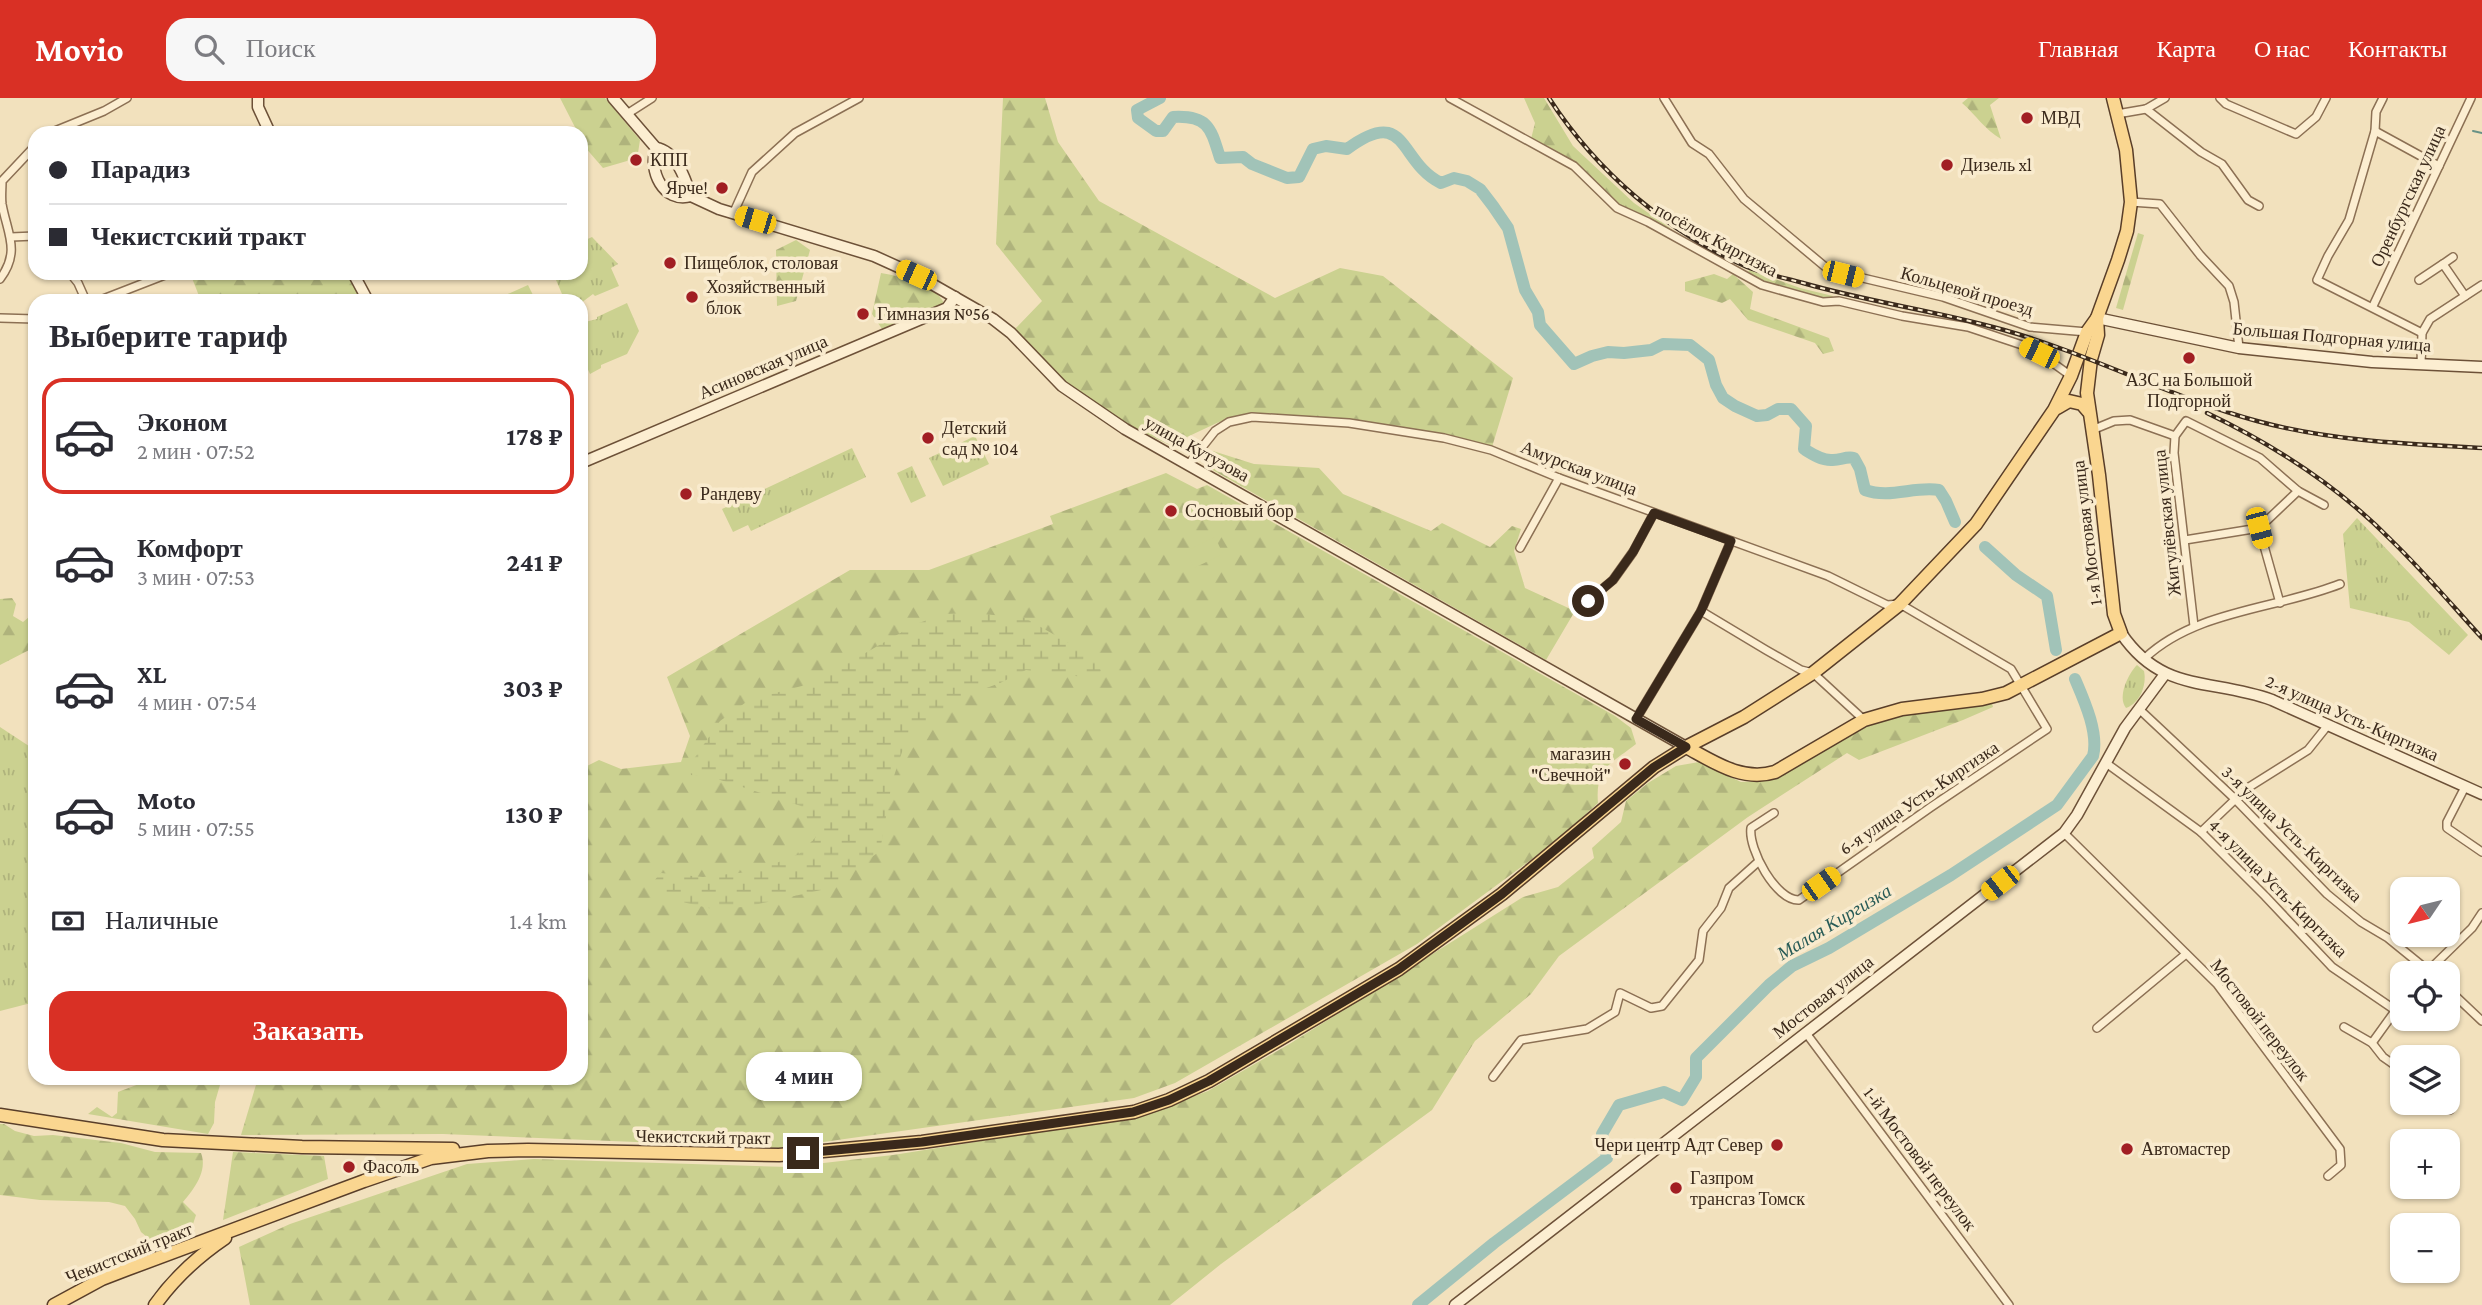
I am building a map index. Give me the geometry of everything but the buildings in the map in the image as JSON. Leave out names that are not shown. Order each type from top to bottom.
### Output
[{"type":"main road","points":[[2097,318],[2121,251],[2131,202],[2130,175],[2113,98]]},
{"type":"main road","name":"Чекистский тракт","points":[[54,1305],[102,1279],[431,1158],[488,1151],[779,1155],[922,1142],[1133,1112],[1169,1100],[1209,1081],[1399,969],[1502,894],[1654,767],[1744,717],[1813,673],[1900,604],[1976,524],[2054,410],[2071,376],[2087,332],[2097,318]]},
{"type":"main road","name":"1-я Мостовая улица","points":[[2097,318],[2098,335],[2088,377],[2088,411],[2114,614],[2121,632]]},
{"type":"main road","points":[[2054,410],[2069,401],[2082,404],[2088,411]]},
{"type":"main road","points":[[1686,747],[1723,767],[1745,775],[1762,776],[1775,772],[1864,720],[1902,709],[1982,699],[2006,693],[2121,632]]},
{"type":"main road","points":[[0,1115],[163,1140],[302,1147],[488,1151]]},
{"type":"main road","points":[[155,1305],[169,1284],[189,1264],[242,1227]]},
{"type":"street","points":[[67,126],[127,98]]},
{"type":"street","points":[[258,98],[258,107],[267,126]]},
{"type":"street","points":[[613,98],[656,148],[663,149],[676,162],[691,196]]},
{"type":"street","points":[[627,114],[652,98]]},
{"type":"street","points":[[733,214],[752,172],[795,133],[859,98]]},
{"type":"street","name":"посёлок Киргизка","points":[[1450,98],[1574,166],[1617,208],[1762,285],[1823,302],[1839,301],[1902,316],[1968,327],[2039,353],[2071,376]]},
{"type":"street","name":"Кольцевой проезд","points":[[1664,98],[1692,144],[1709,154],[1744,199],[1829,270],[1943,297],[2029,327],[2087,332]]},
{"type":"street","points":[[2117,114],[2146,109],[2165,98]]},
{"type":"street","points":[[2220,98],[2227,104],[2294,134],[2303,131],[2316,117],[2326,98]]},
{"type":"street","points":[[2383,98],[2376,112],[2375,131],[2349,220],[2317,280],[2422,333]]},
{"type":"street","name":"Оренбургская улица","points":[[2373,306],[2471,98]]},
{"type":"street","points":[[2146,109],[2200,152],[2222,164],[2248,200],[2259,206]]},
{"type":"street","points":[[2375,131],[2439,166]]},
{"type":"street","name":"улица Кутузова","points":[[656,148],[653,165],[664,189],[677,197],[691,196],[733,214],[874,256],[916,275],[993,319],[1011,333],[1062,386],[1092,408],[1414,595],[1686,747]]},
{"type":"street","points":[[0,279],[8,268],[12,252],[2,203],[2,181],[28,153]]},
{"type":"street","points":[[2131,202],[2160,204],[2228,286],[2234,302],[2239,348]]},
{"type":"street","points":[[11,237],[28,236]]},
{"type":"street","points":[[2419,280],[2453,257]]},
{"type":"street","points":[[2443,264],[2465,296]]},
{"type":"street","points":[[116,294],[152,280]]},
{"type":"street","points":[[2421,365],[2422,333],[2434,315],[2482,285]]},
{"type":"street","name":"Асиновская улица","points":[[588,460],[947,308],[955,297]]},
{"type":"street","points":[[0,318],[28,319]]},
{"type":"street","name":"Большая Подгорная улица","points":[[2097,318],[2239,348],[2359,361],[2482,367]]},
{"type":"street","name":"Амурская улица","points":[[1188,465],[1215,431],[1229,422],[1252,418],[1349,423],[1444,438],[1491,450],[1559,478],[1828,576],[1887,604],[1900,604],[2011,669],[2021,686]]},
{"type":"street","points":[[2092,430],[2114,421],[2130,420],[2175,436]]},
{"type":"street","name":"Жигулёвская улица","points":[[2194,626],[2174,453],[2175,436],[2186,421],[2260,458],[2298,491]]},
{"type":"street","points":[[1520,548],[1559,478]]},
{"type":"street","points":[[2185,540],[2259,528],[2298,491],[2324,505]]},
{"type":"street","points":[[1588,601],[1613,580],[1633,552],[1654,513]]},
{"type":"street","points":[[2259,528],[2280,603]]},
{"type":"street","points":[[1636,719],[1701,611],[1731,541]]},
{"type":"street","points":[[2145,659],[2165,642],[2194,626],[2312,595],[2340,584]]},
{"type":"street","points":[[1701,611],[1801,670],[1813,673],[1864,720]]},
{"type":"street","name":"1-я Мостовая улица","points":[[2121,632],[2145,659],[2165,674]]},
{"type":"street","name":"Мостовая улица","points":[[1455,1305],[2064,833],[2139,709],[2165,674]]},
{"type":"street","name":"2-я улица Усть-Киргизка","points":[[2165,674],[2194,683],[2254,694],[2482,794]]},
{"type":"street","name":"6-я улица Усть-Киргизка","points":[[1774,813],[1751,828],[1750,839],[1758,862],[1782,893],[1790,900],[1799,900],[2047,730],[2021,686]]},
{"type":"street","name":"3-я улица Усть-Киргизка","points":[[2139,709],[2234,798],[2327,894],[2416,961]]},
{"type":"street","points":[[2201,832],[2234,798],[2299,757],[2317,742],[2328,725]]},
{"type":"street","name":"4-я улица Усть-Киргизка","points":[[2106,763],[2201,832],[2266,895],[2332,967],[2390,1007]]},
{"type":"street","points":[[2465,787],[2447,822],[2447,828],[2482,852]]},
{"type":"street","name":"Мостовой переулок","points":[[2064,833],[2217,985],[2340,1149],[2341,1165],[2328,1176]]},
{"type":"street","points":[[1493,1077],[1521,1040],[1587,1029],[1615,1012],[1620,993],[1651,1008],[1662,1006],[1699,960],[1702,935],[1721,908],[1729,888],[1758,862]]},
{"type":"street","points":[[2440,961],[2472,928],[2482,913]]},
{"type":"street","points":[[2097,1028],[2186,954]]},
{"type":"street","points":[[2460,1000],[2482,1021]]},
{"type":"street","points":[[2372,1043],[2390,1017]]},
{"type":"street","points":[[2344,1027],[2372,1043],[2390,1062]]},
{"type":"street","name":"1-й Мостовой переулок","points":[[1806,1033],[2009,1305]]},
{"type":"green space","points":[[560,98],[605,98],[640,140],[638,153],[627,161],[603,168],[588,151],[588,126],[574,126]]},
{"type":"green space","points":[[1003,98],[1045,98],[1058,142],[1099,201],[1275,298],[1340,268],[1383,276],[1513,378],[1492,447],[1445,435],[1251,414],[1219,422],[1170,445],[1127,425],[1065,383],[1014,330],[1042,301],[996,244]]},
{"type":"green space","points":[[1524,98],[1544,98],[1573,146],[1634,203],[1670,228],[1670,232],[1618,205],[1597,186],[1531,139],[1535,123]]},
{"type":"green space","points":[[1968,98],[1999,98],[1990,105],[2001,139],[1962,103]]},
{"type":"green space","points":[[2138,233],[2144,235],[2123,310],[2116,308]]},
{"type":"green space","points":[[592,237],[618,264],[611,268],[619,286],[588,298],[588,294],[562,294],[556,280],[588,280],[588,239]]},
{"type":"green space","points":[[796,240],[810,250],[796,301],[777,306],[776,250]]},
{"type":"green space","points":[[1750,270],[1800,288],[1833,296],[1823,300],[1763,283],[1746,273]]},
{"type":"green space","points":[[881,273],[925,285],[944,303],[882,329],[872,314]]},
{"type":"green space","points":[[1714,274],[1727,279],[1733,274],[1753,292],[1750,309],[1829,338],[1834,351],[1823,354],[1815,343],[1748,320],[1730,299],[1722,303],[1685,291],[1685,282]]},
{"type":"green space","points":[[193,280],[353,280],[360,294],[198,294]]},
{"type":"green space","points":[[528,285],[532,294],[508,294]]},
{"type":"green space","points":[[627,303],[639,331],[627,354],[601,365],[601,368],[590,374],[588,321]]},
{"type":"green space","points":[[975,436],[989,464],[943,486],[929,458]]},
{"type":"green space","points":[[852,448],[866,477],[751,531],[748,525],[733,532],[722,509]]},
{"type":"green space","points":[[1213,451],[1254,464],[1319,468],[1343,494],[1431,531],[1442,523],[1490,547],[1512,526],[1521,529],[1514,551],[1525,588],[1575,611],[1546,660],[1211,469]]},
{"type":"green space","points":[[912,466],[926,496],[911,503],[897,473]]},
{"type":"green space","name":"Сосновый бор","points":[[1166,473],[1197,489],[1207,485],[1615,716],[1631,728],[1636,744],[1612,762],[1602,774],[1598,803],[1555,842],[1417,944],[1175,1083],[1134,1098],[781,1148],[443,1134],[241,1135],[256,1085],[588,1085],[588,766],[599,760],[621,769],[681,762],[690,736],[667,677],[850,570],[929,570],[1053,524],[1050,516]]},
{"type":"green space","points":[[2357,518],[2468,635],[2449,655],[2409,622],[2350,608],[2343,534]]},
{"type":"green space","points":[[1215,537],[1223,554],[1194,568],[1186,551]]},
{"type":"green space","points":[[12,598],[16,604],[13,616],[23,622],[28,618],[28,651],[0,665],[0,599]]},
{"type":"green space","points":[[972,613],[1025,618],[1095,658],[1101,671],[1092,678],[1026,670],[951,701],[902,752],[892,782],[880,851],[830,888],[750,906],[717,910],[665,898],[653,882],[661,873],[703,877],[756,871],[799,854],[816,837],[801,806],[714,778],[691,775],[689,766],[720,721],[749,700],[813,683],[916,624],[944,614]]},
{"type":"green space","points":[[2137,665],[2144,671],[2143,688],[2139,698],[2126,708],[2123,692]]},
{"type":"green space","points":[[1991,700],[1993,707],[1859,760],[1847,753],[1748,817],[1559,956],[1531,994],[1475,1041],[1432,1110],[1221,1264],[1170,1305],[250,1305],[239,1247],[290,1224],[467,1164],[534,1159],[789,1167],[893,1155],[1140,1116],[1208,1091],[1291,1043],[1523,897],[1558,887],[1594,858],[1592,848],[1621,822],[1626,801],[1648,783],[1676,766],[1699,762],[1741,782],[1760,781],[1778,775],[1849,731],[1903,712]]},
{"type":"green space","points":[[0,727],[28,745],[28,1004],[0,1011]]},
{"type":"green space","points":[[136,1085],[220,1085],[215,1102],[214,1123],[208,1134],[88,1114],[97,1107],[112,1117],[117,1113],[118,1092]]},
{"type":"green space","points":[[0,1124],[34,1136],[53,1135],[121,1143],[155,1152],[201,1153],[201,1173],[183,1202],[196,1215],[193,1224],[173,1231],[154,1243],[141,1232],[125,1206],[109,1202],[40,1200],[0,1195]]},
{"type":"green space","points":[[233,1152],[324,1156],[328,1179],[223,1220]]},
{"type":"waterway","name":"Малая Киргизка","points":[[1160,98],[1137,110],[1138,118],[1156,131],[1163,131],[1173,117],[1194,118],[1201,121],[1211,132],[1220,158],[1243,157],[1252,164],[1287,178],[1299,177],[1313,149],[1326,146],[1347,149],[1381,132],[1392,134],[1401,141],[1427,174],[1441,183],[1454,178],[1467,181],[1480,189],[1508,228],[1525,290],[1538,312],[1540,325],[1574,364],[1608,352],[1651,350],[1663,344],[1690,345],[1709,360],[1723,398],[1757,416],[1767,415],[1778,409],[1791,409],[1806,426],[1804,449],[1827,460],[1854,458],[1865,490],[1884,493],[1939,490],[1955,522]]},
{"type":"waterway","points":[[2473,131],[2482,133]]},
{"type":"waterway","name":"Малая Киргизка","points":[[1985,547],[2016,575],[2047,596],[2056,650]]},
{"type":"waterway","name":"Малая Киргизка","points":[[1418,1305],[1494,1243],[1607,1158],[1602,1134],[1619,1105],[1664,1092],[1682,1100],[1696,1077],[1696,1058],[1769,985],[1792,966],[1829,948],[1951,875],[2057,805],[2093,756],[2094,737],[2090,717],[2075,679]]},
{"type":"railway","points":[[1549,98],[1589,150],[1636,197],[1689,236],[1747,267],[1828,290],[2004,330],[2068,351],[2193,400],[2285,428],[2397,443],[2482,448]]},
{"type":"railway","points":[[2207,413],[2281,453],[2350,502],[2403,552],[2482,638]]},
{"type":"place","name":"МВД","points":[[2027,118]]},
{"type":"place","name":"КПП","points":[[636,160]]},
{"type":"place","name":"Дизель xl","points":[[1947,165]]},
{"type":"place","name":"Ярче!","points":[[722,188]]},
{"type":"place","name":"Пищеблок, столовая","points":[[670,263]]},
{"type":"place","name":"Хозяйственный блок","points":[[692,297]]},
{"type":"place","name":"Гимназия №56","points":[[863,314]]},
{"type":"place","name":"АЗС на Большой Подгорной","points":[[2189,358]]},
{"type":"place","name":"Детский сад № 104","points":[[928,438]]},
{"type":"place","name":"Рандеву","points":[[686,494]]},
{"type":"place","name":"Сосновый бор","points":[[1171,511]]},
{"type":"place","name":"магазин \"Свечной\"","points":[[1625,764]]},
{"type":"place","name":"Чери центр Адт Север","points":[[1777,1145]]},
{"type":"place","name":"Автомастер","points":[[2127,1149]]},
{"type":"place","name":"Фасоль","points":[[349,1167]]},
{"type":"place","name":"Газпром трансгаз Томск","points":[[1676,1188]]},
{"type":"route","points":[[803,1153],[922,1142],[1133,1112],[1169,1100],[1209,1081],[1333,1009],[1399,969],[1452,932],[1502,894],[1654,767],[1686,747],[1636,719],[1701,611],[1731,541],[1654,513],[1633,552],[1613,580],[1588,601]]}]
